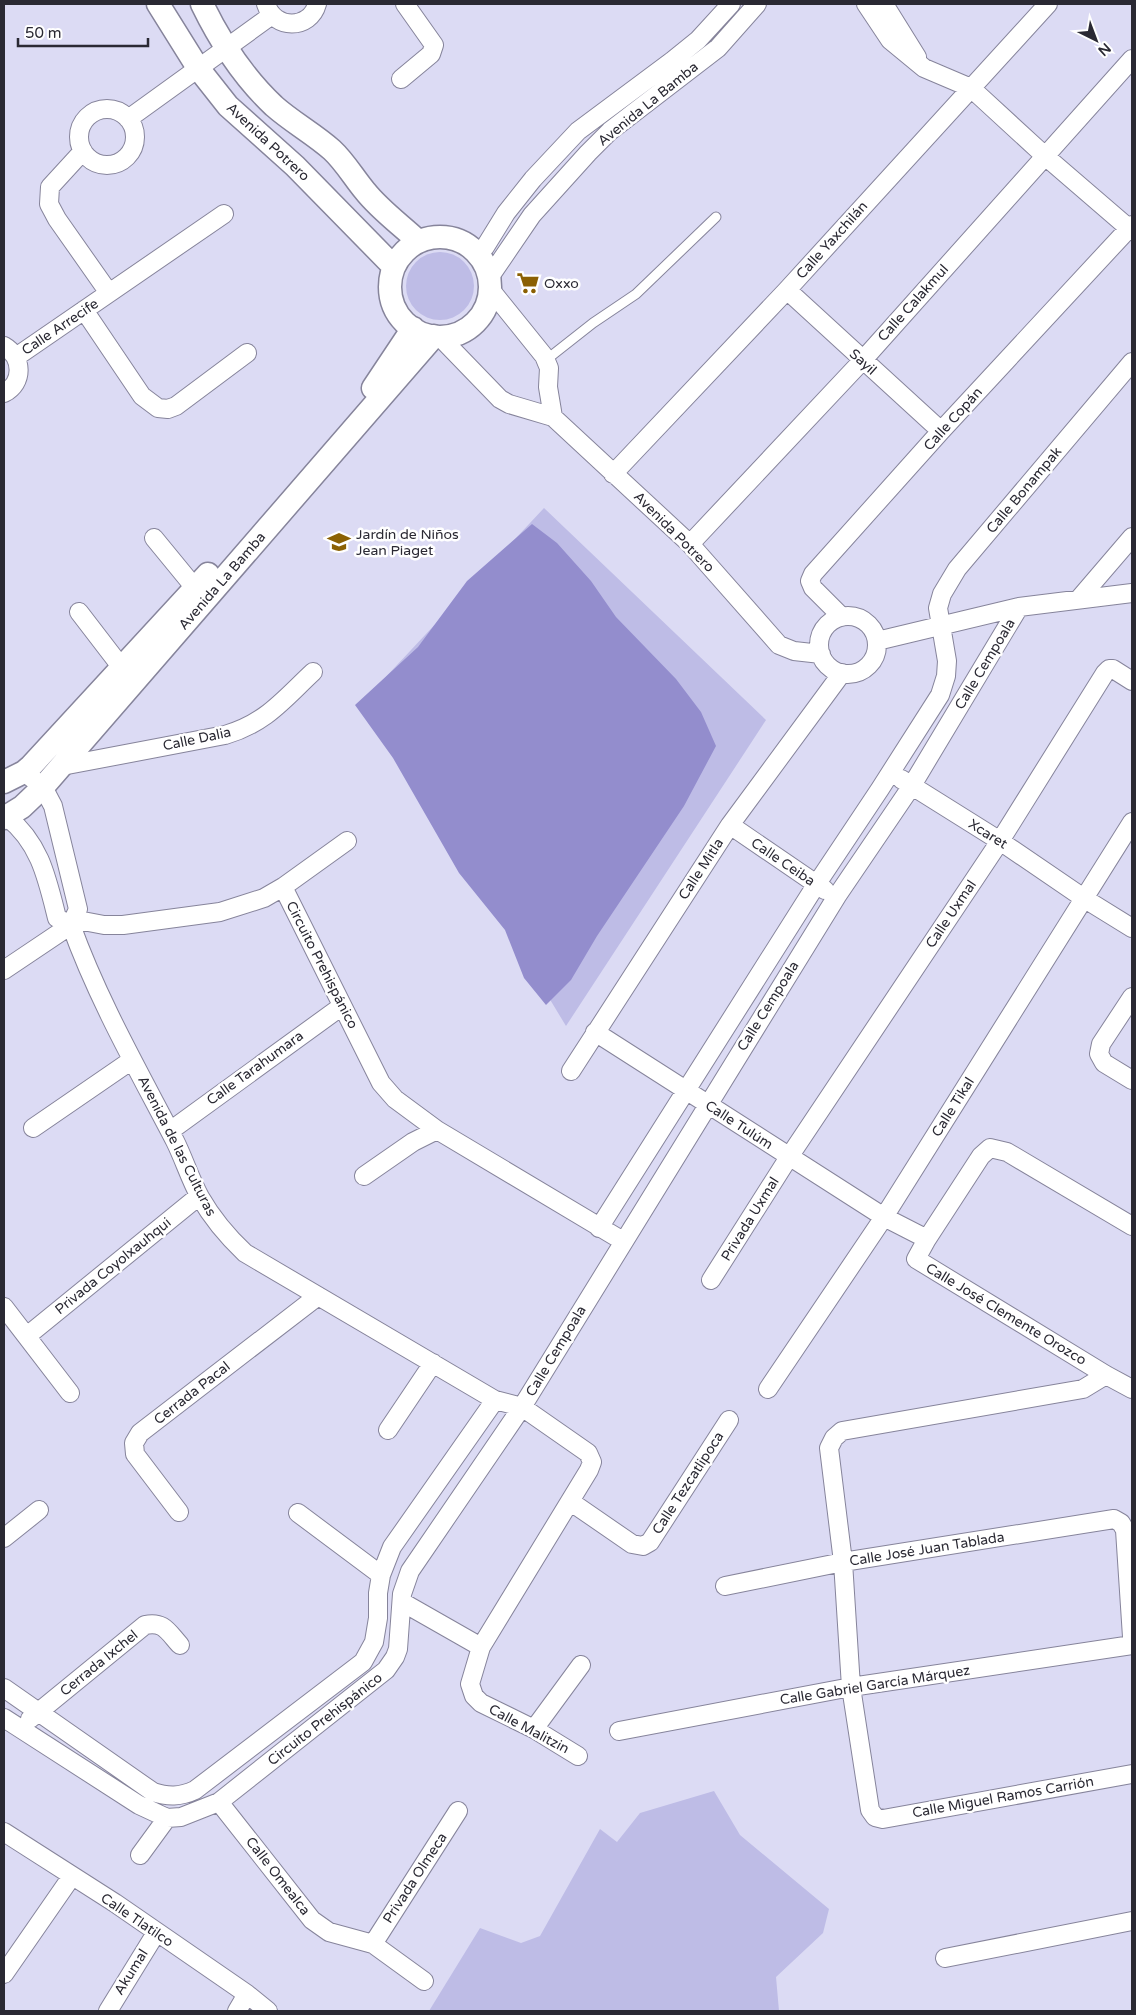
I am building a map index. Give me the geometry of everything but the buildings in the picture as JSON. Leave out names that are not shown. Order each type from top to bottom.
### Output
[{"type":"street","name":"Avenida Potrero","points":[[158,4],[198,68],[228,106],[300,171],[394,267]]},
{"type":"street","points":[[202,4],[226,47],[263,95],[275,107],[332,151],[349,169],[366,192],[418,241]]},
{"type":"street","points":[[128,119],[226,47],[269,9],[278,20],[296,24],[312,15],[317,4]]},
{"type":"street","points":[[401,79],[430,54],[434,45],[405,4]]},
{"type":"street","name":"Avenida La Bamba","points":[[476,252],[485,247],[506,212],[533,179],[578,131],[679,56],[731,4]]},
{"type":"street","name":"Avenida La Bamba","points":[[490,284],[532,215],[588,153],[610,131],[718,48],[757,4]]},
{"type":"street","points":[[866,4],[890,40],[924,68],[971,88],[1045,156],[1131,228]]},
{"type":"street","points":[[884,4],[924,68]]},
{"type":"street","name":"Calle Yaxchilán","points":[[613,474],[787,290],[1048,4]]},
{"type":"street","name":"Calle Calakmul","points":[[690,544],[862,361],[1132,59]]},
{"type":"street","points":[[104,109],[113,110],[121,113],[128,119],[133,127],[134,145],[130,153],[123,160],[115,164],[105,165],[96,163],[82,151],[79,133],[82,124],[95,112],[104,109]]},
{"type":"street","name":"Calle Arrecife","points":[[10,352],[84,310],[109,293],[57,219],[49,204],[50,187],[82,151]]},
{"type":"street","points":[[109,293],[224,214]]},
{"type":"street","name":"Calle Copán","points":[[842,617],[813,588],[811,577],[942,431],[1131,228]]},
{"type":"street","points":[[490,284],[487,304],[479,317],[468,328],[455,334],[437,336],[421,333],[400,317],[390,293],[394,267],[406,251],[418,241],[436,237],[451,238],[464,243],[476,252],[484,264],[490,284],[546,360],[549,368],[548,387],[553,417]]},
{"type":"street","name":"Sayil","points":[[787,290],[862,361],[942,431]]},
{"type":"street","points":[[84,310],[142,396],[158,408],[168,409],[176,406],[247,353]]},
{"type":"street","name":"Avenida La Bamba","points":[[4,782],[24,772],[195,588],[372,389],[413,328]]},
{"type":"street","name":"Avenida Potrero","points":[[437,336],[500,399],[509,404],[553,417],[690,544],[779,645],[794,651],[821,654]]},
{"type":"street","name":"Avenida La Bamba","points":[[5,813],[22,807],[43,787],[437,336]]},
{"type":"street","points":[[4,393],[13,386],[19,375],[19,363],[10,352]]},
{"type":"street","name":"Calle Bonampak","points":[[941,627],[938,608],[942,594],[957,569],[1132,362]]},
{"type":"street","points":[[1078,600],[1132,537]]},
{"type":"street","points":[[154,538],[195,588]]},
{"type":"street","points":[[877,641],[1019,608],[1132,593]]},
{"type":"street","name":"Calle Cempoala","points":[[522,1407],[836,896],[911,786],[1019,608]]},
{"type":"street","points":[[79,612],[122,668]]},
{"type":"street","points":[[842,617],[853,617],[867,623],[874,631],[877,641],[874,658],[868,667],[858,672],[842,673],[827,664],[821,654],[820,640],[822,634],[830,623],[842,617]]},
{"type":"street","name":"Calle Cempoala","points":[[600,1228],[816,885],[891,772],[943,686],[947,661],[941,627]]},
{"type":"street","name":"Calle Uxmal","points":[[789,1157],[1000,841],[1104,672],[1113,669],[1132,681]]},
{"type":"street","name":"Calle Dalia","points":[[62,766],[225,735],[242,730],[268,714],[312,672]]},
{"type":"street","name":"Calle Mitla","points":[[571,1071],[730,825],[842,673]]},
{"type":"street","points":[[4,970],[71,926],[78,909],[55,812],[43,787],[24,772]]},
{"type":"street","name":"Xcaret","points":[[891,772],[1132,928]]},
{"type":"street","name":"Avenida de las Culturas","points":[[5,813],[25,833],[35,849],[45,873],[57,918],[71,926],[82,955],[132,1060],[170,1132],[199,1196],[219,1226],[245,1253],[495,1400],[522,1407],[588,1453],[592,1462],[571,1502]]},
{"type":"street","name":"Calle Tikal","points":[[768,1388],[884,1217],[1132,822]]},
{"type":"street","name":"Calle Ceiba","points":[[730,825],[816,885],[836,896]]},
{"type":"street","points":[[283,887],[347,841]]},
{"type":"street","name":"Circuito Prehispánico","points":[[71,926],[84,921],[104,925],[123,925],[220,912],[264,898],[283,887],[381,1083],[395,1099],[437,1130],[623,1241]]},
{"type":"street","points":[[1132,997],[1101,1044],[1099,1054],[1104,1063],[1132,1080]]},
{"type":"street","name":"Calle Tarahumara","points":[[170,1132],[342,1006]]},
{"type":"street","name":"Calle Tulúm","points":[[595,1032],[884,1217]]},
{"type":"street","points":[[33,1128],[132,1060]]},
{"type":"street","points":[[364,1176],[413,1142],[437,1130]]},
{"type":"street","points":[[928,1239],[981,1156],[990,1148],[1007,1152],[1132,1226]]},
{"type":"street","name":"Privada Uxmal","points":[[711,1280],[789,1157]]},
{"type":"street","name":"Privada Coyolxauhqui","points":[[27,1336],[199,1196]]},
{"type":"street","name":"Calle José Clemente Orozco","points":[[884,1217],[928,1239],[916,1259],[1132,1389]]},
{"type":"street","name":"Cerrada Pacal","points":[[179,1512],[135,1454],[134,1443],[140,1433],[318,1296]]},
{"type":"street","points":[[4,1307],[70,1393]]},
{"type":"street","points":[[388,1430],[434,1363]]},
{"type":"street","points":[[851,1687],[843,1562],[829,1448],[834,1438],[842,1431],[1083,1389],[1106,1375]]},
{"type":"street","name":"Circuito Prehispánico","points":[[4,1688],[153,1792],[167,1797],[195,1790],[363,1662],[374,1642],[381,1575],[392,1547],[495,1400]]},
{"type":"street","name":"Circuito Prehispánico","points":[[167,1818],[196,1813],[219,1802],[370,1685],[391,1664],[398,1649],[402,1602],[405,1584],[410,1572],[522,1407]]},
{"type":"street","name":"Calle Tezcatlipoca","points":[[571,1502],[632,1544],[643,1546],[650,1542],[729,1420]]},
{"type":"street","points":[[426,1499],[449,1514]]},
{"type":"street","points":[[402,1602],[481,1647],[571,1502]]},
{"type":"street","points":[[4,1538],[39,1510]]},
{"type":"street","points":[[298,1513],[381,1575]]},
{"type":"street","name":"Calle José Juan Tablada","points":[[725,1586],[843,1562],[1114,1519],[1121,1523],[1125,1530],[1132,1637]]},
{"type":"street","name":"Cerrada Ixchel","points":[[19,1728],[145,1625],[154,1623],[162,1626],[180,1644]]},
{"type":"street","name":"Calle Gabriel García Márquez","points":[[618,1731],[851,1687],[1132,1645]]},
{"type":"street","name":"Calle Malitzin","points":[[481,1647],[470,1684],[474,1696],[481,1703],[534,1729],[578,1756]]},
{"type":"street","points":[[534,1729],[581,1665]]},
{"type":"street","name":"Calle Miguel Ramos Carrión","points":[[851,1687],[870,1810],[875,1817],[883,1819],[1132,1774]]},
{"type":"street","points":[[296,1713],[312,1730]]},
{"type":"street","points":[[4,1718],[139,1805],[167,1818],[140,1856]]},
{"type":"street","name":"Calle Omealca","points":[[219,1802],[312,1920],[329,1932],[372,1944],[424,1981]]},
{"type":"street","name":"Privada Olmeca","points":[[372,1944],[458,1811]]},
{"type":"street","name":"Calle Tlatilco","points":[[4,1832],[115,1903],[247,1994],[268,2011]]},
{"type":"street","points":[[6,1963],[72,1876]]},
{"type":"street","points":[[945,1958],[1132,1921]]},
{"type":"street","name":"Akumal","points":[[108,2011],[156,1933]]},
{"type":"street","points":[[237,2011],[247,1994]]},
{"type":"lane","points":[[546,360],[593,323],[636,294],[716,217]]},
{"type":"shaded area","points":[[440,252],[453,255],[464,262],[471,273],[474,286],[471,299],[464,310],[453,317],[440,320],[427,317],[416,310],[409,299],[406,286],[409,273],[416,262],[427,255]]},
{"type":"shaded area","points":[[544,508],[766,720],[566,1026],[367,697]]},
{"type":"shaded area","points":[[532,524],[557,543],[591,581],[616,617],[676,679],[701,712],[716,746],[684,806],[597,936],[571,980],[546,1005],[524,978],[505,930],[459,873],[393,758],[355,705],[418,647],[467,581]]},
{"type":"shaded area","points":[[714,1791],[740,1835],[829,1909],[823,1933],[776,1977],[779,2011],[429,2011],[480,1928],[521,1943],[540,1936],[600,1829],[617,1842],[640,1813]]},
{"type":"place","name":"Oxxo","points":[[528,283]]},
{"type":"place","name":"Jardín de Niños Jean Piaget","points":[[339,542]]}]
